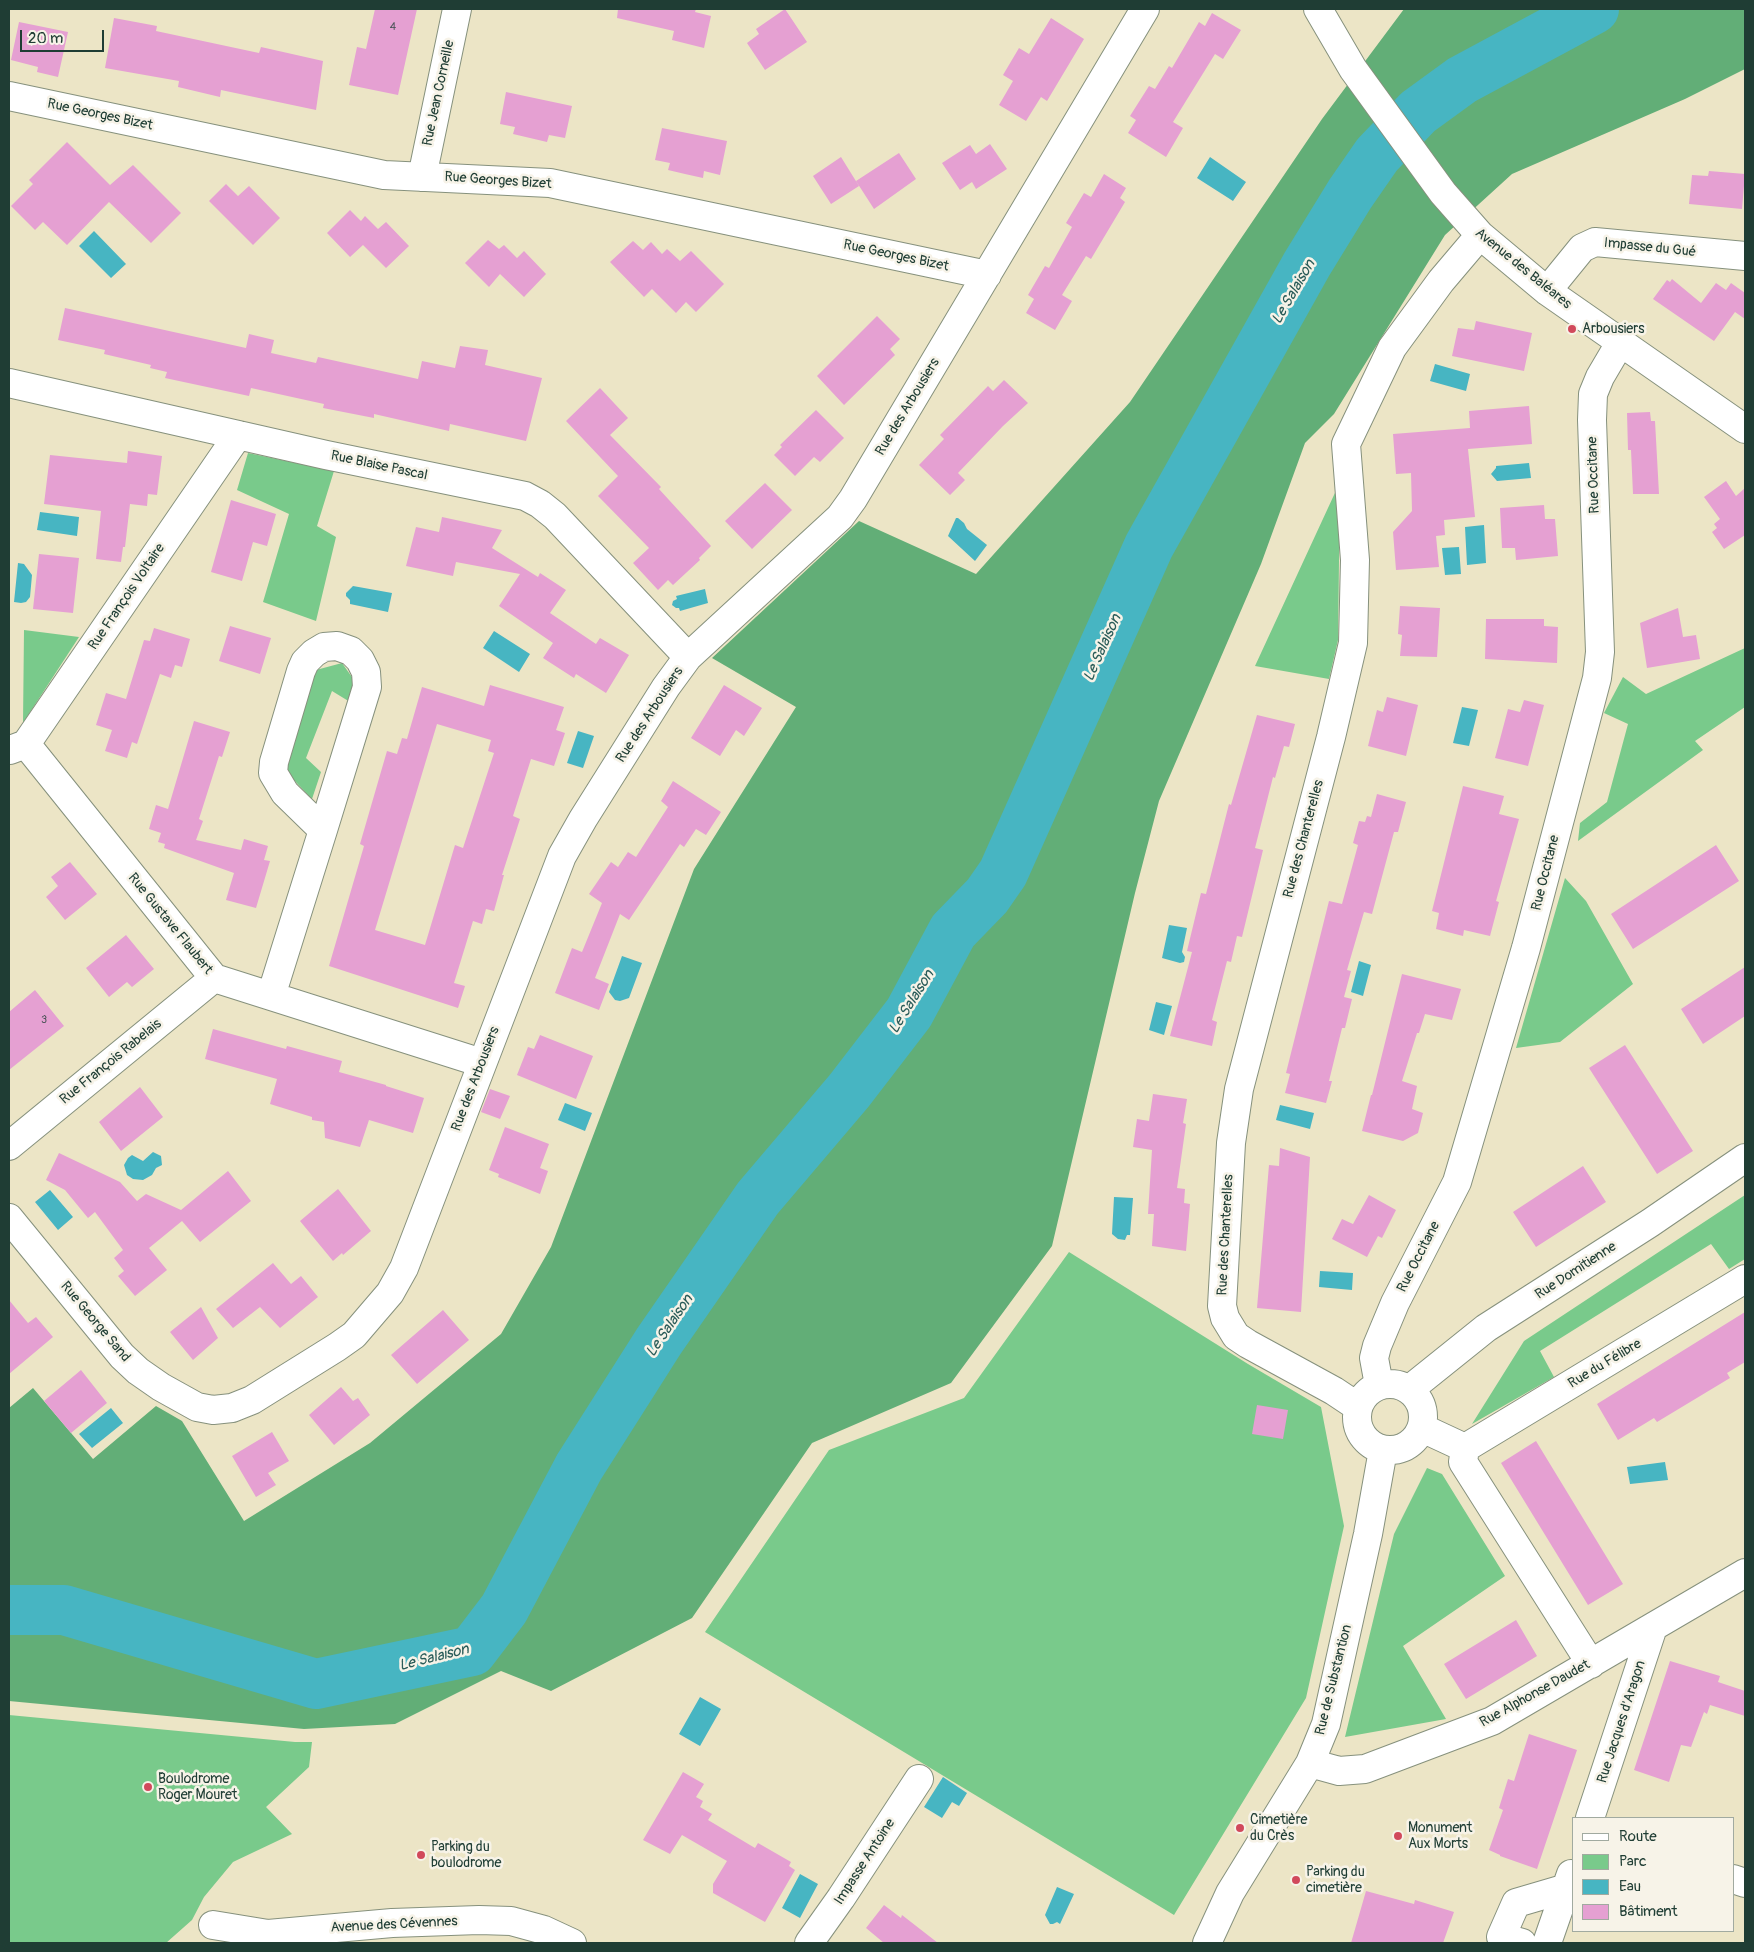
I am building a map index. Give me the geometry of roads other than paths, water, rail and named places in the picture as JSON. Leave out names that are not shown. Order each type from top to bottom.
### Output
[{"type":"street","name":"Rue Jean Corneille","points":[[422,177],[457,9]]},
{"type":"street","name":"Rue des Arbousiers","points":[[197,1407],[213,1410],[232,1408],[252,1400],[354,1335],[390,1293],[404,1268],[562,856],[583,819],[646,718],[688,657],[840,517],[853,499],[1145,9]]},
{"type":"street","name":"Avenue des Baléares","points":[[1318,9],[1352,69],[1443,193],[1480,235],[1547,291],[1620,344],[1745,429]]},
{"type":"street","name":"Rue Georges Bizet","points":[[9,96],[384,175],[550,183],[987,275]]},
{"type":"street","name":"Rue des Chanterelles","points":[[1358,1407],[1334,1391],[1236,1336],[1225,1318],[1222,1306],[1231,1143],[1239,1089],[1331,737],[1353,643],[1355,560],[1346,444],[1392,348],[1441,281],[1480,235]]},
{"type":"street","name":"Impasse du Gué","points":[[1547,291],[1582,248],[1595,242],[1745,256]]},
{"type":"street","name":"Rue Occitane","points":[[1379,1385],[1374,1358],[1377,1346],[1395,1303],[1457,1182],[1526,948],[1597,678],[1600,652],[1592,420],[1593,394],[1600,377],[1620,344]]},
{"type":"street","name":"Rue Blaise Pascal","points":[[9,383],[326,455],[525,496],[540,504],[555,516],[688,657]]},
{"type":"street","name":"Rue François Voltaire","points":[[18,747],[238,435]]},
{"type":"street","points":[[271,996],[323,830],[367,687],[366,672],[360,660],[351,651],[336,646],[324,647],[305,662],[274,762],[273,773],[278,784],[323,830]]},
{"type":"street","name":"Rue Gustave Flaubert","points":[[18,747],[214,978],[482,1063]]},
{"type":"street","name":"Rue François Rabelais","points":[[9,1146],[214,978]]},
{"type":"street","name":"Rue Domitienne","points":[[1410,1389],[1486,1328],[1650,1223],[1745,1158]]},
{"type":"street","name":"Rue George Sand","points":[[9,1218],[122,1356],[138,1371],[161,1387],[197,1407]]},
{"type":"street","name":"Rue du Félibre","points":[[1464,1448],[1745,1279]]},
{"type":"street","points":[[1390,1383],[1410,1389],[1416,1395],[1424,1411],[1422,1428],[1416,1438],[1407,1446],[1396,1450],[1383,1450],[1371,1444],[1361,1434],[1357,1421],[1358,1407],[1366,1394],[1379,1385],[1390,1383]]},
{"type":"street","points":[[1422,1428],[1464,1448],[1463,1462],[1591,1664]]},
{"type":"street","name":"Rue de Substantion","points":[[1206,1943],[1230,1893],[1310,1764],[1326,1724],[1368,1534],[1383,1450]]},
{"type":"street","name":"Rue Alphonse Daudet","points":[[1310,1764],[1339,1772],[1365,1769],[1492,1721],[1745,1573]]},
{"type":"street","name":"Rue Jacques d'Aragon","points":[[1590,1817],[1653,1627]]},
{"type":"street","name":"Impasse Antoine","points":[[809,1943],[847,1890],[919,1779]]},
{"type":"street","points":[[1522,1943],[1501,1937],[1516,1903],[1570,1879]]},
{"type":"street","points":[[1547,1943],[1570,1879]]},
{"type":"street","points":[[455,1943],[479,1920]]},
{"type":"street","name":"Avenue des Cévennes","points":[[213,1925],[268,1934],[392,1923],[479,1920],[512,1921],[544,1930],[572,1943]]},
{"type":"water","points":[[1210,157],[1246,182],[1233,201],[1197,178]]},
{"type":"water","points":[[94,231],[126,264],[111,278],[79,246]]},
{"type":"water","points":[[1435,364],[1470,374],[1466,391],[1430,381]]},
{"type":"water","points":[[1529,463],[1531,478],[1497,481],[1491,474],[1496,466]]},
{"type":"water","points":[[40,512],[79,517],[77,536],[37,530]]},
{"type":"water","points":[[956,518],[987,545],[975,561],[948,536]]},
{"type":"water","points":[[1484,525],[1486,563],[1467,565],[1465,527]]},
{"type":"water","points":[[1459,547],[1461,574],[1445,575],[1442,548]]},
{"type":"water","points":[[18,563],[24,564],[32,575],[30,597],[26,602],[21,603],[14,602]]},
{"type":"water","points":[[353,586],[392,593],[388,612],[350,604],[346,593]]},
{"type":"water","points":[[705,589],[708,603],[680,611],[679,608],[672,605],[673,601],[677,599],[676,596]]},
{"type":"water","points":[[494,631],[530,654],[519,672],[483,648]]},
{"type":"water","points":[[1462,707],[1478,710],[1469,746],[1453,743]]},
{"type":"water","points":[[578,731],[594,736],[583,768],[567,763]]},
{"type":"water","points":[[1169,925],[1187,928],[1182,952],[1185,957],[1184,962],[1180,963],[1162,958]]},
{"type":"water","points":[[622,956],[642,963],[629,998],[620,1001],[615,1000],[609,992]]},
{"type":"water","points":[[1359,961],[1371,965],[1363,996],[1351,992]]},
{"type":"water","points":[[1156,1002],[1172,1006],[1164,1035],[1149,1030]]},
{"type":"water","points":[[565,1103],[592,1113],[585,1131],[558,1120]]},
{"type":"water","points":[[1280,1105],[1314,1113],[1310,1129],[1276,1120]]},
{"type":"water","points":[[153,1152],[161,1156],[162,1165],[156,1168],[152,1175],[143,1180],[133,1179],[127,1175],[124,1165],[128,1158],[132,1155],[143,1161]]},
{"type":"water","points":[[50,1190],[73,1217],[58,1230],[35,1202]]},
{"type":"water","points":[[1114,1197],[1133,1198],[1130,1235],[1127,1235],[1125,1240],[1118,1239],[1112,1234]]},
{"type":"water","points":[[1320,1271],[1353,1273],[1352,1290],[1319,1287]]},
{"type":"water","points":[[111,1408],[123,1423],[92,1448],[79,1434]]},
{"type":"water","points":[[1665,1462],[1668,1480],[1630,1484],[1627,1467]]},
{"type":"water","points":[[700,1697],[721,1709],[700,1746],[679,1734]]},
{"type":"water","points":[[943,1777],[967,1793],[959,1806],[952,1802],[942,1818],[924,1807]]},
{"type":"water","points":[[800,1874],[818,1884],[800,1918],[782,1908]]},
{"type":"water","points":[[1057,1887],[1074,1894],[1060,1924],[1057,1922],[1050,1924],[1045,1915]]},
{"type":"waterway","name":"Le Salaison","points":[[9,1610],[64,1610],[316,1684],[472,1651],[504,1609],[579,1467],[659,1341],[758,1198],[849,1091],[909,1013],[953,931],[987,896],[1003,873],[1149,546],[1307,264],[1350,194],[1377,155],[1418,112],[1462,80],[1594,9]]},
{"type":"place","name":"Arbousiers","points":[[1572,329]]},
{"type":"place","name":"Boulodrome Roger Mouret","points":[[148,1787]]},
{"type":"place","name":"Cimetière du Crès","points":[[1240,1828]]},
{"type":"place","name":"Monument Aux Morts","points":[[1398,1836]]},
{"type":"place","name":"Parking du boulodrome","points":[[421,1855]]},
{"type":"place","name":"Parking du cimetière","points":[[1296,1880]]}]
